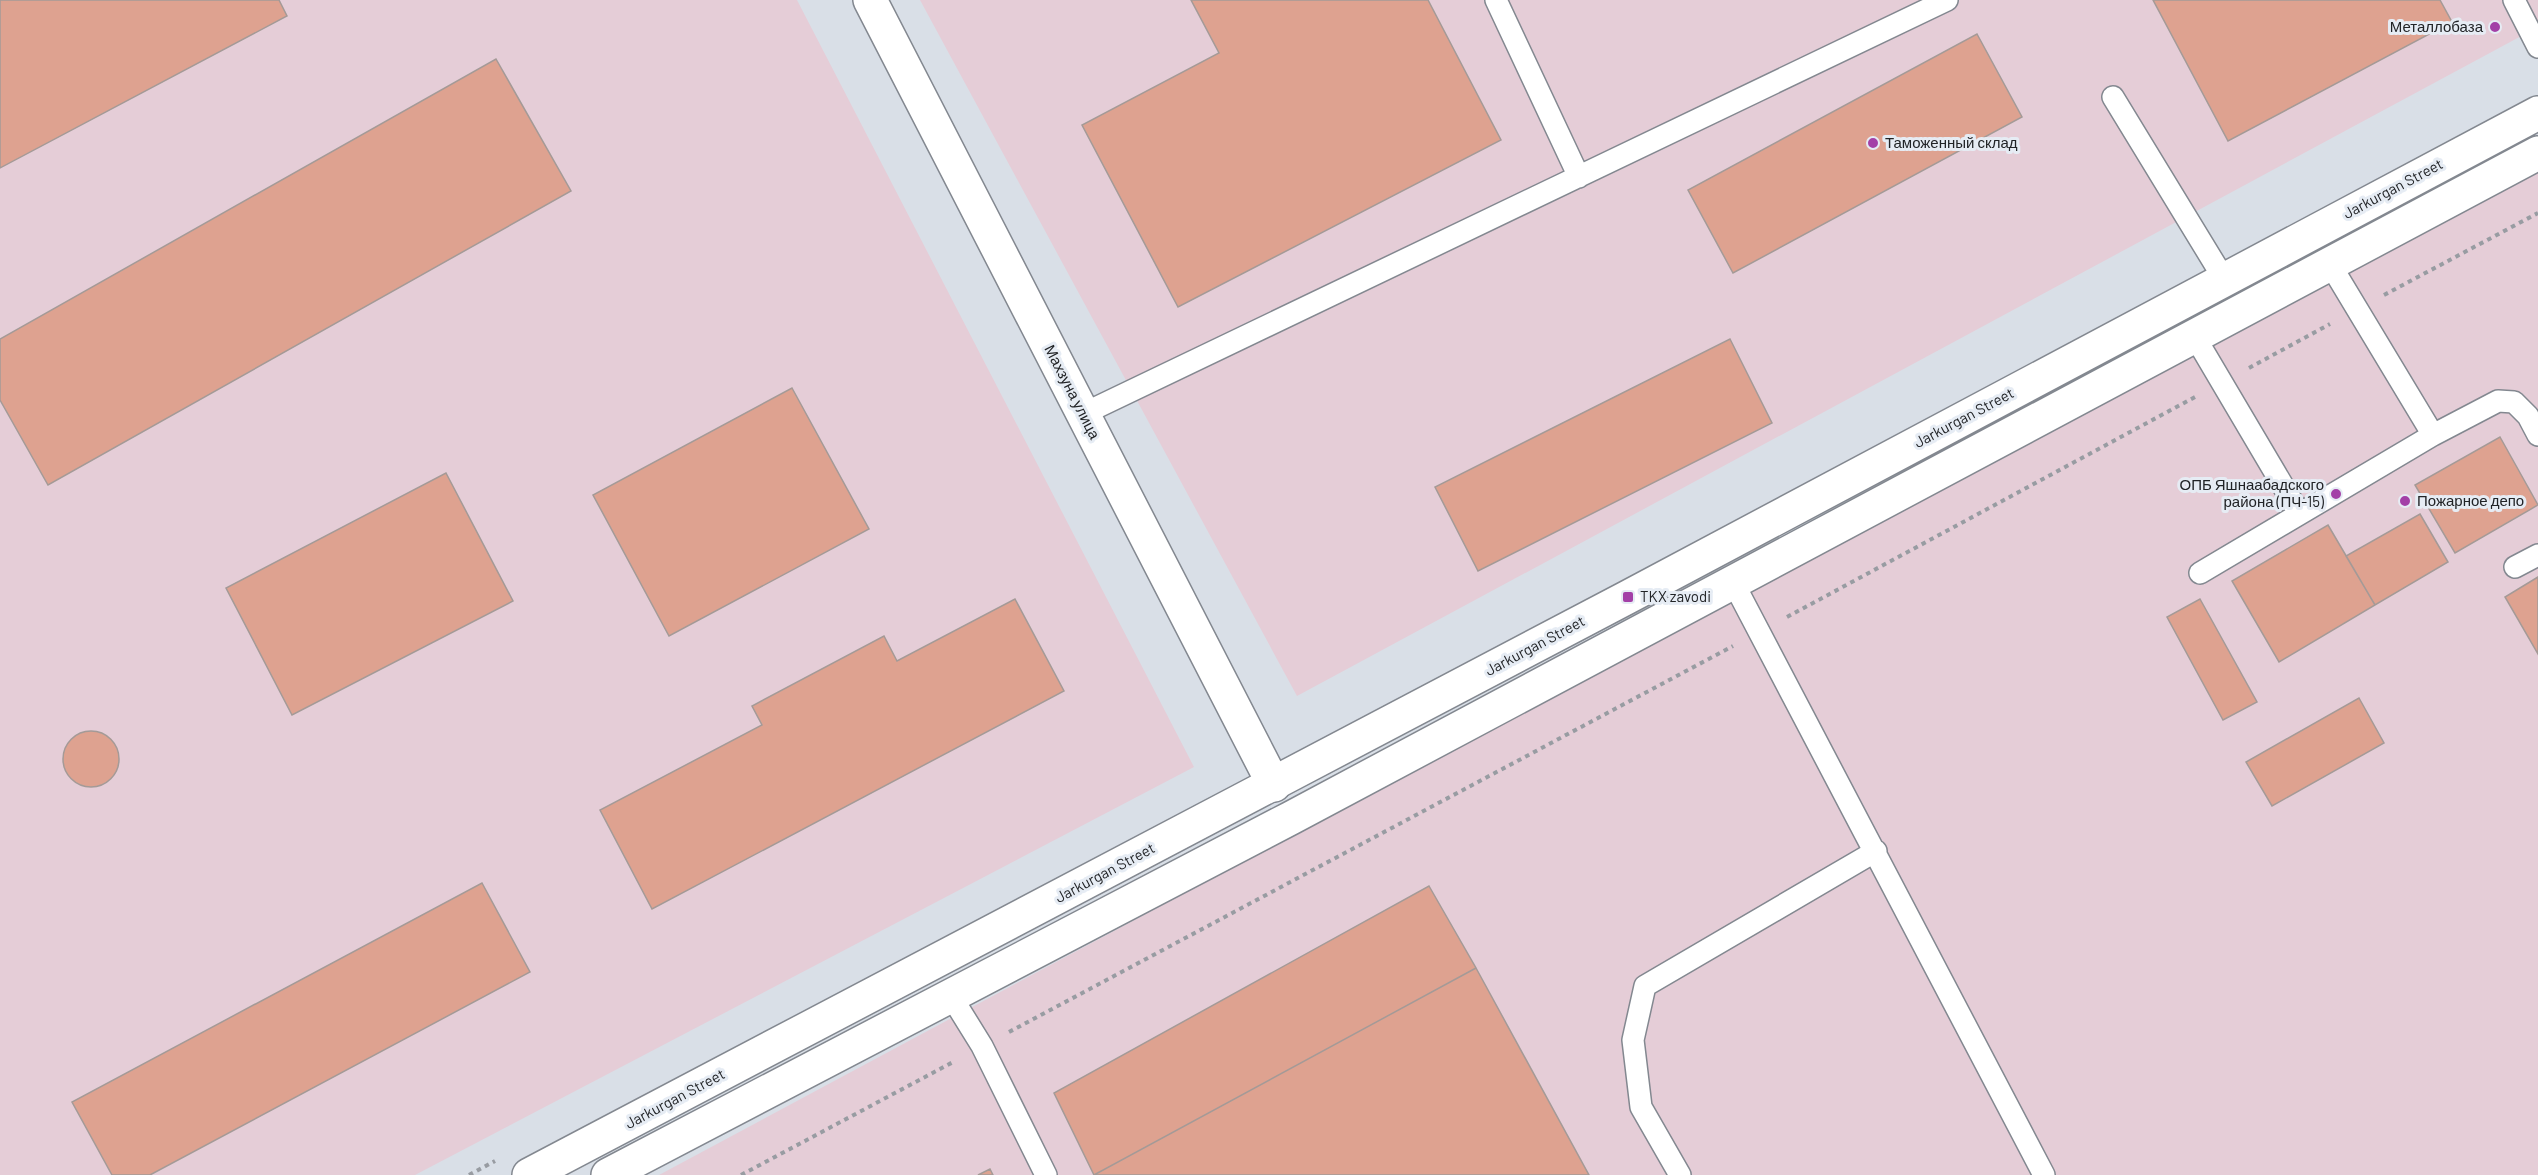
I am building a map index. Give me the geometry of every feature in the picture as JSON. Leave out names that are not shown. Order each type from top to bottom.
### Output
[{"type":"main road","name":"Махзуна улица","points":[[870,0],[1291,818]]},
{"type":"main road","name":"Jarkurgan Street","points":[[530,1175],[1274,785],[2538,112]]},
{"type":"main road","points":[[608,1175],[1291,818],[2538,153]]},
{"type":"lane","points":[[1496,0],[1578,177]]},
{"type":"lane","points":[[1083,414],[1947,0]]},
{"type":"lane","points":[[2514,0],[2538,47]]},
{"type":"lane","points":[[2113,97],[2224,279]]},
{"type":"lane","points":[[2330,264],[2433,435]]},
{"type":"lane","points":[[2195,337],[2299,513]]},
{"type":"lane","points":[[2200,573],[2433,435],[2498,401],[2514,402],[2528,416],[2538,435]]},
{"type":"lane","points":[[2515,567],[2538,555]]},
{"type":"lane","points":[[1733,582],[2044,1175]]},
{"type":"lane","points":[[1680,1175],[1641,1107],[1633,1040],[1645,986],[1876,851]]},
{"type":"lane","points":[[951,996],[982,1046],[1046,1175]]},
{"type":"path","points":[[2380,297],[2538,213]]},
{"type":"path","points":[[2243,371],[2338,320]]},
{"type":"path","points":[[741,1175],[2201,394]]},
{"type":"shaded area","points":[[0,0],[797,0],[1194,767],[415,1175],[0,1175]]},
{"type":"shaded area","points":[[920,0],[2538,0],[2538,27],[1297,696]]},
{"type":"shaded area","points":[[2538,167],[2538,1175],[659,1175]]},
{"type":"building","points":[[0,0],[279,0],[287,16],[0,168]]},
{"type":"building","points":[[1191,0],[1428,0],[1501,140],[1178,307],[1082,125],[1219,53]]},
{"type":"building","points":[[2153,0],[2440,0],[2452,22],[2228,141]]},
{"type":"building","points":[[1977,34],[2022,117],[1733,273],[1688,190]]},
{"type":"building","points":[[496,59],[571,191],[48,485],[0,400],[0,339]]},
{"type":"building","points":[[1730,339],[1772,423],[1478,571],[1435,487]]},
{"type":"building","points":[[792,388],[869,529],[669,636],[593,495]]},
{"type":"building","points":[[2500,437],[2538,505],[2455,553],[2415,485]]},
{"type":"building","points":[[446,473],[513,601],[292,715],[226,588]]},
{"type":"building","points":[[2420,514],[2448,562],[2375,605],[2346,556]]},
{"type":"building","points":[[2328,525],[2375,605],[2279,662],[2232,581]]},
{"type":"building","points":[[2538,577],[2538,654],[2505,597]]},
{"type":"building","points":[[1015,599],[1064,691],[652,909],[600,810],[762,725],[752,706],[884,636],[897,661]]},
{"type":"building","points":[[2200,599],[2257,702],[2223,720],[2167,617]]},
{"type":"building","points":[[2359,698],[2384,743],[2272,806],[2246,762]]},
{"type":"building","points":[[91,731],[106,736],[114,744],[119,759],[114,774],[106,782],[91,787],[76,782],[68,774],[63,759],[68,744],[76,736]]},
{"type":"building","points":[[482,883],[530,972],[150,1175],[112,1175],[72,1102]]},
{"type":"building","points":[[1429,886],[1476,968],[1094,1175],[1054,1093]]},
{"type":"building","points":[[1476,968],[1589,1175],[1094,1175]]},
{"type":"building","points":[[990,1169],[993,1175],[978,1175]]},
{"type":"place","name":"Металлобаза","points":[[2495,27]]},
{"type":"place","name":"Таможенный склад","points":[[1873,143]]},
{"type":"place","name":"ОПБ Яшнаабадского района (ПЧ-15)","points":[[2336,494]]},
{"type":"place","name":"Пожарное депо","points":[[2405,501]]},
{"type":"place","name":"TKX zavodi","points":[[1628,597]]}]
